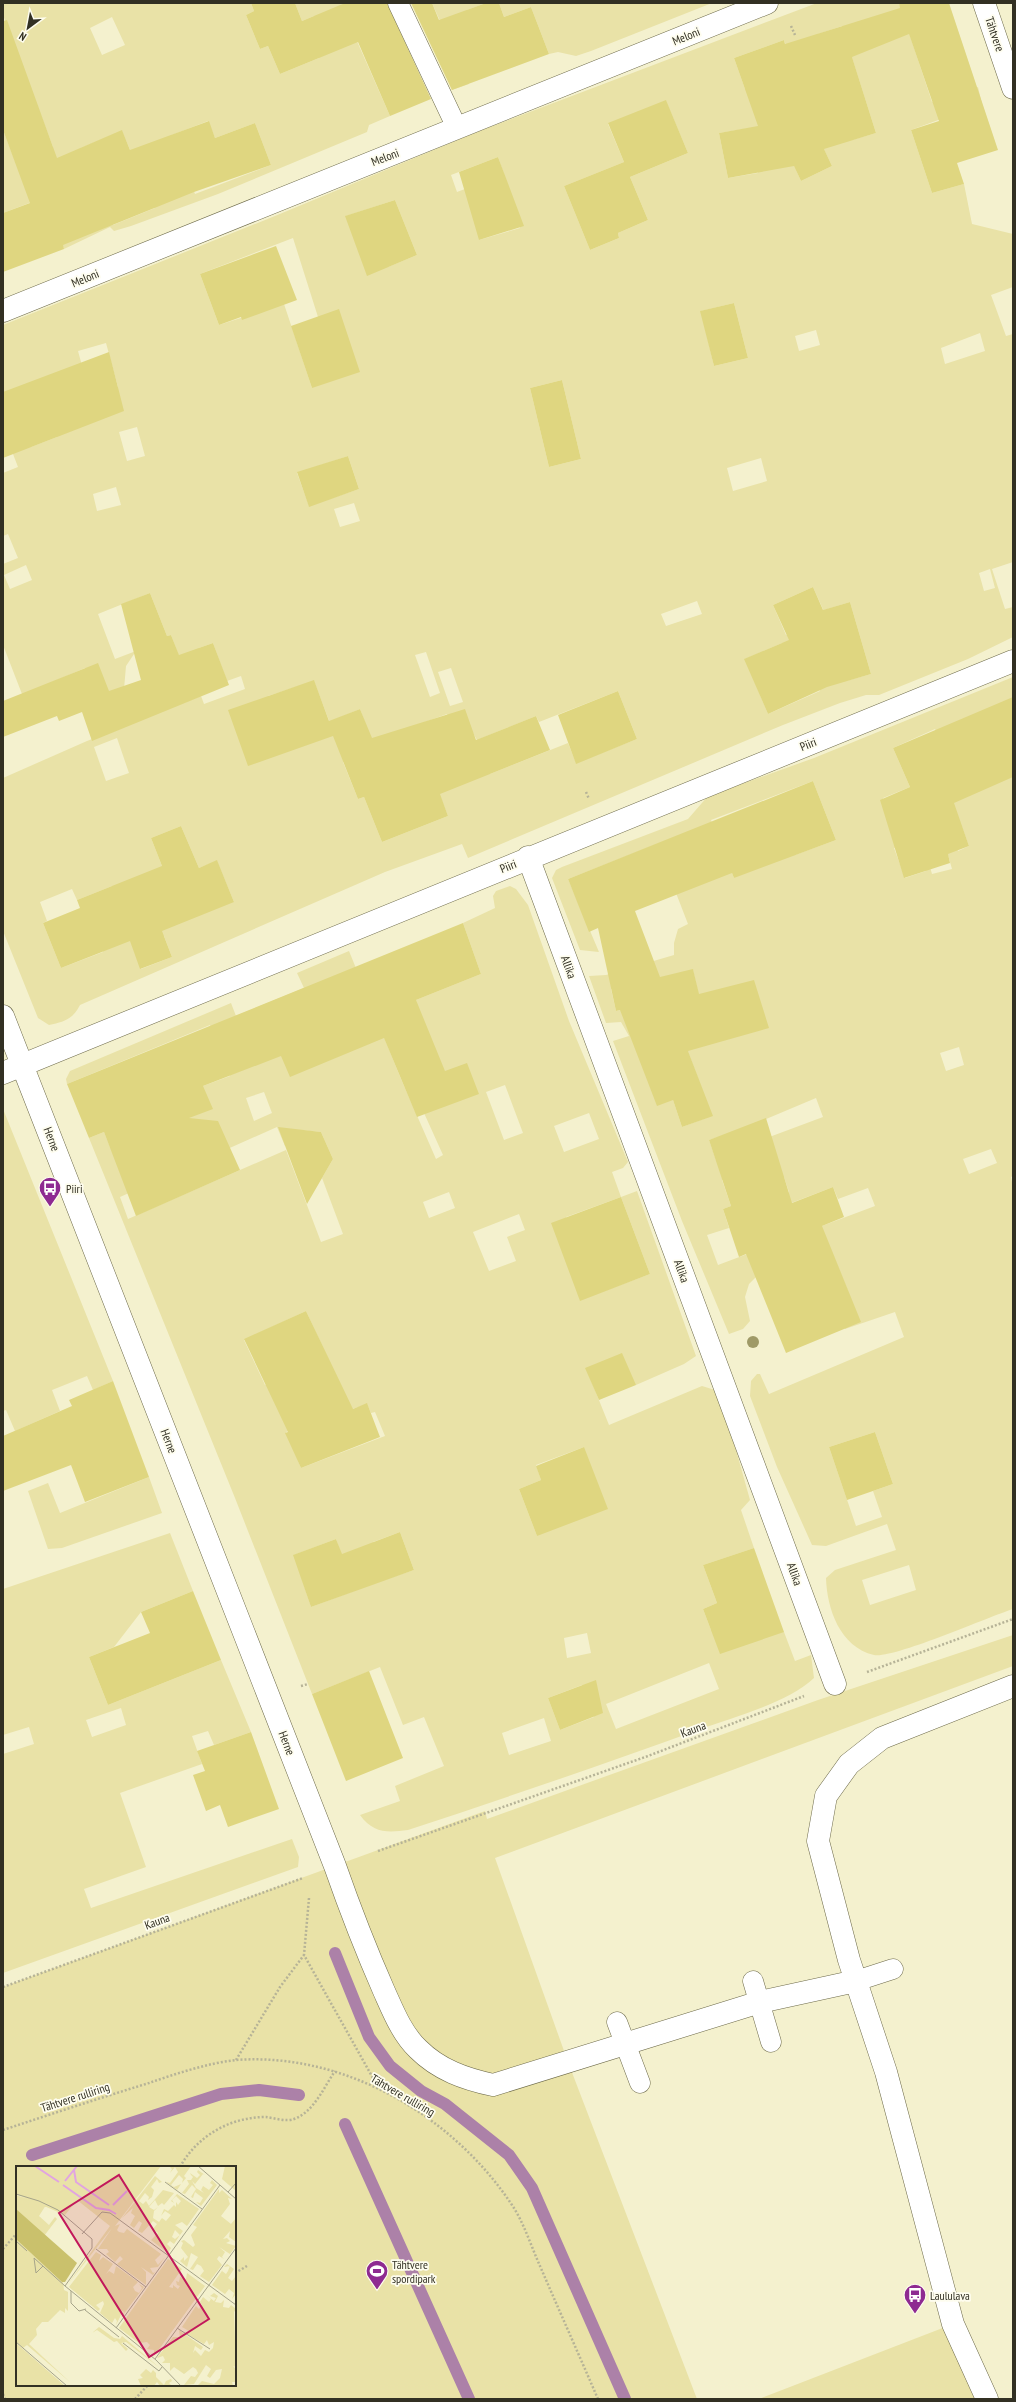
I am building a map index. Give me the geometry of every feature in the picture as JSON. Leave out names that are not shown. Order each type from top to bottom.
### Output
[{"type":"street","name":"Meloni","points":[[3,310],[767,3]]},
{"type":"street","name":"Tähtvere","points":[[984,3],[1013,88]]},
{"type":"street","name":"Piiri","points":[[13,1069],[1013,661]]},
{"type":"street","name":"Allika","points":[[528,858],[835,1684]]},
{"type":"street","name":"Herne","points":[[3,1016],[13,1069],[335,1866],[363,1945],[398,2023],[417,2048],[443,2069],[468,2079],[493,2085],[760,2002],[856,1981]]},
{"type":"street","points":[[987,2399],[953,2324],[886,2072],[856,1981],[818,1841],[826,1796],[849,1764],[882,1738],[1013,1686]]},
{"type":"lane","points":[[398,3],[457,128]]},
{"type":"lane","points":[[856,1981],[893,1969]]},
{"type":"lane","points":[[753,1981],[771,2042]]},
{"type":"lane","points":[[617,2022],[640,2083]]},
{"type":"path","name":"Kauna","points":[[378,1851],[648,1756],[835,1684],[1013,1619]]},
{"type":"path","points":[[301,1686],[308,1684]]},
{"type":"path","name":"Kauna","points":[[3,1986],[310,1876]]},
{"type":"path","points":[[236,2060],[280,1987],[304,1955],[309,1891]]},
{"type":"path","points":[[304,1955],[378,2088]]},
{"type":"path","name":"Tähtvere rulliring","points":[[3,2130],[178,2074],[236,2060],[282,2062],[335,2071],[378,2088],[416,2111],[453,2137],[481,2163],[513,2207],[598,2399]]},
{"type":"path","points":[[181,2166],[201,2140],[229,2123],[265,2117],[293,2120],[310,2109],[335,2071]]},
{"type":"path","points":[[3,2249],[16,2234]]},
{"type":"path","points":[[236,2272],[247,2266]]},
{"type":"path","points":[[135,2399],[147,2386]]},
{"type":"path","points":[[3,2394],[5,2399]]},
{"type":"shaded area","points":[[3,3],[251,3],[254,11],[246,15],[260,49],[268,46],[280,74],[319,58],[314,16],[302,21],[295,3],[345,3],[341,5],[390,116],[369,125],[367,132],[218,194],[131,226],[114,231],[110,227],[64,249],[45,197],[3,213],[3,130],[15,161],[53,147],[3,15]],"holes":[[[112,17],[125,45],[102,55],[90,28]],[[208,121],[215,138],[255,123],[271,165],[195,194],[172,135]],[[122,131],[155,208],[113,225],[81,148]]]},
{"type":"shaded area","points":[[432,3],[486,3],[467,10],[475,31],[452,39],[469,84],[452,90],[430,39],[445,32]]},
{"type":"shaded area","points":[[499,3],[712,3],[576,56],[558,52],[549,54],[531,7],[504,17]]},
{"type":"shaded area","points":[[817,3],[899,3],[932,102],[978,87],[982,104],[911,130],[932,193],[964,184],[972,224],[1013,234],[1013,287],[991,295],[1006,336],[1013,334],[1013,562],[992,569],[1005,609],[1013,607],[1013,637],[968,659],[879,695],[866,695],[840,703],[783,725],[468,858],[462,844],[385,872],[80,1005],[74,1014],[68,1019],[49,1025],[38,1018],[3,931],[3,778],[87,741],[201,696],[204,704],[245,689],[241,676],[227,681],[213,643],[199,648],[187,677],[171,635],[167,636],[150,593],[98,614],[115,659],[136,651],[126,666],[124,689],[110,704],[85,668],[50,683],[34,725],[3,645],[3,564],[18,558],[8,534],[3,536],[3,473],[18,467],[8,441],[31,447],[57,437],[3,392],[3,325],[275,216],[477,132]],"holes":[[[842,26],[876,133],[852,140],[818,34]],[[784,40],[801,87],[745,89],[734,58]],[[666,101],[688,153],[630,177],[648,220],[618,233],[619,238],[590,250],[564,186],[624,162],[608,124]],[[750,128],[758,173],[728,178],[719,133]],[[817,135],[832,166],[801,181],[787,150]],[[498,157],[504,174],[457,192],[451,175]],[[395,200],[417,255],[388,267],[346,216]],[[512,202],[520,228],[479,240]],[[293,238],[318,317],[312,388],[284,304],[219,325],[200,274]],[[734,303],[748,358],[714,366],[701,311]],[[816,330],[820,345],[799,351],[795,336]],[[980,333],[985,351],[945,364],[941,348]],[[106,343],[118,387],[90,395],[78,351]],[[562,380],[581,459],[549,467],[530,388]],[[137,427],[145,456],[127,461],[119,432]],[[348,456],[359,489],[309,506],[297,473]],[[761,458],[767,481],[733,491],[727,468]],[[116,487],[121,505],[97,511],[93,494]],[[354,503],[360,521],[340,527],[334,509]],[[26,565],[32,580],[10,589],[4,575]],[[990,569],[995,588],[984,591],[979,573]],[[813,587],[826,615],[824,610],[850,602],[871,674],[846,681],[826,616],[786,635],[773,605]],[[697,601],[702,614],[666,626],[661,614]],[[782,643],[790,659],[804,653],[820,691],[768,714],[745,659]],[[426,652],[440,693],[430,697],[415,655]],[[451,668],[463,702],[450,706],[438,672]],[[314,681],[333,731],[268,696]],[[618,691],[637,739],[576,763],[568,743],[490,774],[456,739],[473,733],[477,740],[536,716],[539,722]],[[360,709],[366,725],[336,719]],[[447,714],[460,753],[425,722]],[[117,738],[129,773],[106,781],[94,747]],[[343,762],[429,768],[448,816],[382,842],[364,797],[358,799]],[[181,826],[199,868],[217,861],[234,902],[162,866],[151,838]],[[112,886],[103,952],[61,968],[43,923],[47,921],[40,902],[72,889],[77,900]],[[164,936],[172,957],[141,969],[133,948]]]},
{"type":"shaded area","points":[[1013,677],[1013,1176],[1011,1177],[1013,1187],[1013,1609],[900,1651],[874,1655],[862,1651],[852,1644],[844,1635],[833,1614],[829,1602],[826,1578],[835,1570],[896,1550],[887,1524],[826,1546],[812,1545],[777,1467],[750,1396],[751,1381],[757,1374],[760,1374],[769,1394],[904,1337],[895,1312],[845,1329],[832,1298],[848,1291],[834,1257],[759,1274],[749,1284],[745,1297],[750,1321],[743,1329],[729,1334],[682,1221],[613,1041],[629,1036],[621,1022],[606,1023],[589,976],[606,975],[674,955],[674,943],[678,929],[688,924],[657,844],[568,879],[599,952],[580,950],[552,878],[556,870],[562,867],[688,819],[708,796],[814,758]],"holes":[[[935,729],[955,771],[896,828],[883,798],[910,787],[893,748]],[[813,781],[836,840],[795,855],[788,837],[734,878],[711,820]],[[962,827],[969,846],[958,851],[956,845]],[[917,841],[926,871],[905,878],[894,848]],[[948,855],[952,869],[932,874],[928,860]],[[693,970],[698,992],[616,1011],[611,989]],[[684,1041],[702,1089],[706,1118],[682,1127],[673,1100]],[[959,1047],[964,1065],[946,1071],[940,1053]],[[816,1098],[823,1117],[745,1146],[716,1160],[709,1140],[740,1130]],[[991,1149],[997,1163],[969,1174],[963,1159]],[[765,1163],[772,1181],[784,1177],[789,1192],[778,1208],[833,1187],[838,1199],[868,1188],[875,1206],[718,1265],[707,1235],[729,1228],[723,1209],[731,1206],[722,1180]],[[875,1432],[893,1484],[873,1491],[882,1517],[856,1526],[829,1447]],[[909,1565],[916,1590],[870,1605],[862,1580]]]},
{"type":"shaded area","points":[[510,886],[516,889],[528,905],[569,1021],[628,1162],[623,1168],[612,1172],[621,1197],[637,1191],[696,1356],[684,1364],[636,1385],[586,1368],[609,1425],[702,1386],[715,1390],[736,1450],[750,1500],[741,1510],[754,1548],[703,1565],[717,1603],[703,1609],[711,1630],[727,1624],[784,1632],[795,1661],[811,1655],[814,1678],[789,1695],[743,1715],[408,1830],[387,1831],[375,1828],[365,1821],[360,1815],[400,1801],[395,1786],[444,1766],[424,1717],[403,1725],[380,1667],[312,1694],[235,1498],[89,1138],[104,1132],[110,1147],[203,1086],[230,1076],[210,1025],[67,1084],[66,1079],[70,1071],[231,1003],[236,1016],[304,988],[297,973],[349,951],[401,1079],[436,1159],[443,1155],[424,1113],[416,1000],[481,974],[463,923],[495,908],[493,896],[496,891]],"holes":[[[505,1085],[523,1133],[504,1140],[486,1092]],[[264,1092],[272,1113],[254,1121],[246,1098]],[[589,1113],[599,1139],[564,1152],[554,1126]],[[277,1127],[285,1146],[299,1130],[321,1132],[333,1159],[322,1178],[343,1234],[321,1242],[286,1150],[128,1219],[120,1197]],[[449,1192],[455,1208],[429,1218],[423,1202]],[[621,1197],[650,1274],[580,1300],[566,1217]],[[519,1214],[525,1230],[507,1237],[516,1261],[489,1271],[473,1232]],[[306,1311],[328,1358],[265,1385],[244,1340]],[[367,1404],[371,1413],[375,1412],[385,1436],[301,1468],[286,1432]],[[584,1447],[537,1536],[519,1489],[541,1480],[536,1465]],[[400,1532],[414,1570],[387,1579],[373,1542]],[[336,1539],[354,1591],[311,1607],[294,1555]],[[587,1633],[591,1653],[567,1658],[564,1638]],[[709,1663],[719,1689],[616,1729],[606,1704]],[[582,1685],[594,1717],[560,1730],[548,1698]],[[544,1718],[551,1741],[509,1755],[502,1733]]]},
{"type":"shaded area","points":[[3,1109],[113,1381],[93,1390],[87,1376],[52,1390],[60,1411],[15,1431],[6,1410],[3,1411]]},
{"type":"shaded area","points":[[149,1477],[162,1513],[62,1548],[48,1549],[28,1491],[48,1483],[60,1513]]},
{"type":"shaded area","points":[[170,1533],[193,1591],[141,1612],[114,1647],[89,1657],[108,1705],[221,1660],[251,1732],[214,1745],[208,1731],[192,1736],[202,1764],[120,1793],[146,1867],[84,1889],[91,1908],[292,1839],[299,1857],[298,1867],[3,1973],[3,1754],[34,1744],[29,1727],[3,1735],[3,1589]],"holes":[[[121,1708],[126,1725],[92,1737],[86,1720]]]},
{"type":"shaded area","points":[[1013,1635],[1013,1666],[495,1858],[568,2062],[697,2399],[3,2399],[3,1987],[485,1811],[487,1819],[818,1700]]},
{"type":"shaded area","points":[[953,2324],[985,2399],[759,2399]]},
{"type":"building","points":[[251,3],[295,3],[302,21],[345,3],[387,3],[431,99],[390,116],[358,42],[280,74],[268,46],[260,49],[246,15],[254,11]]},
{"type":"building","points":[[411,3],[432,3],[439,20],[486,3],[499,3],[504,17],[531,7],[549,54],[452,90]]},
{"type":"building","points":[[899,3],[949,3],[998,150],[957,163],[964,184],[932,193],[911,130],[939,121],[909,34],[852,57],[876,133],[824,149],[832,166],[801,181],[794,166],[728,178],[719,133],[758,126],[734,58],[784,40],[785,44],[900,8]]},
{"type":"building","points":[[7,20],[57,158],[122,130],[130,150],[209,121],[215,138],[255,123],[271,165],[194,192],[63,245],[64,249],[3,272],[3,213],[30,203],[3,130],[3,21]]},
{"type":"building","points":[[666,100],[688,153],[630,177],[648,220],[618,233],[619,238],[590,250],[564,186],[624,162],[608,123]]},
{"type":"building","points":[[498,157],[524,226],[479,240],[459,172]]},
{"type":"building","points":[[395,200],[417,255],[367,276],[345,216]]},
{"type":"building","points":[[276,246],[297,300],[242,320],[241,317],[219,325],[200,274]]},
{"type":"building","points":[[734,303],[748,358],[714,366],[700,311]]},
{"type":"building","points":[[339,309],[360,372],[312,388],[291,326]]},
{"type":"building","points":[[109,352],[124,411],[3,458],[3,392]]},
{"type":"building","points":[[562,380],[581,459],[549,467],[530,388]]},
{"type":"building","points":[[348,456],[359,489],[309,507],[297,472]]},
{"type":"building","points":[[813,587],[823,610],[850,602],[871,674],[827,687],[768,714],[744,659],[789,640],[773,605]]},
{"type":"building","points":[[150,593],[167,636],[171,635],[179,655],[213,643],[229,685],[92,741],[82,712],[59,721],[57,716],[3,737],[3,701],[98,663],[109,691],[141,680],[121,604]]},
{"type":"building","points":[[314,680],[329,721],[360,709],[372,738],[465,709],[476,740],[536,716],[550,750],[440,794],[448,816],[382,842],[364,797],[358,799],[333,736],[248,766],[228,710]]},
{"type":"building","points":[[618,691],[637,739],[576,764],[558,715]]},
{"type":"building","points":[[1013,697],[1013,777],[954,803],[969,846],[948,854],[950,863],[904,878],[880,800],[910,787],[893,748]]},
{"type":"building","points":[[813,781],[836,840],[734,878],[732,873],[635,911],[660,977],[693,969],[699,994],[754,980],[769,1028],[688,1051],[713,1116],[682,1127],[673,1100],[657,1106],[620,1010],[616,1011],[598,928],[589,932],[568,879]]},
{"type":"building","points":[[181,826],[199,868],[217,860],[234,902],[162,931],[172,957],[140,969],[130,941],[61,968],[43,923],[80,908],[77,900],[162,866],[151,838]]},
{"type":"building","points":[[463,923],[481,974],[416,1000],[445,1071],[467,1063],[479,1094],[417,1117],[384,1038],[290,1077],[281,1056],[203,1086],[213,1109],[189,1118],[218,1121],[240,1170],[136,1216],[104,1132],[89,1138],[67,1084]]},
{"type":"building","points":[[766,1118],[792,1203],[833,1187],[844,1217],[822,1226],[861,1322],[786,1353],[746,1254],[739,1257],[723,1209],[731,1206],[709,1140]]},
{"type":"building","points":[[278,1127],[321,1132],[333,1159],[307,1204]]},
{"type":"building","points":[[621,1197],[650,1274],[580,1301],[551,1223]]},
{"type":"building","points":[[306,1311],[353,1409],[367,1403],[380,1437],[301,1468],[285,1433],[288,1432],[244,1339]]},
{"type":"building","points":[[622,1353],[636,1385],[599,1400],[585,1368]]},
{"type":"building","points":[[113,1381],[149,1477],[85,1502],[71,1465],[3,1491],[3,1436],[72,1406],[69,1400]]},
{"type":"building","points":[[875,1432],[893,1484],[847,1500],[829,1447]]},
{"type":"building","points":[[584,1447],[608,1509],[537,1536],[519,1489],[541,1480],[536,1466]]},
{"type":"building","points":[[400,1532],[414,1570],[311,1607],[293,1555],[336,1539],[342,1554]]},
{"type":"building","points":[[754,1548],[784,1632],[720,1654],[703,1609],[717,1603],[703,1565]]},
{"type":"building","points":[[193,1591],[221,1660],[108,1705],[89,1657],[150,1633],[141,1612]]},
{"type":"building","points":[[369,1671],[403,1758],[346,1781],[312,1694]]},
{"type":"building","points":[[596,1680],[603,1713],[560,1730],[548,1698]]},
{"type":"building","points":[[251,1732],[279,1809],[228,1827],[220,1805],[206,1811],[193,1775],[205,1771],[197,1751]]},
{"type":"waterway","points":[[335,1953],[369,2037],[390,2066],[421,2091],[445,2104],[509,2155],[532,2188],[625,2399]]},
{"type":"waterway","points":[[32,2155],[221,2094],[259,2090],[299,2095]]},
{"type":"waterway","points":[[345,2124],[469,2399]]},
{"type":"place","name":"Piiri","points":[[50,1208]]},
{"type":"place","name":"Tähtvere spordipark","points":[[377,2290]]},
{"type":"place","name":"Laululava","points":[[915,2314]]}]
